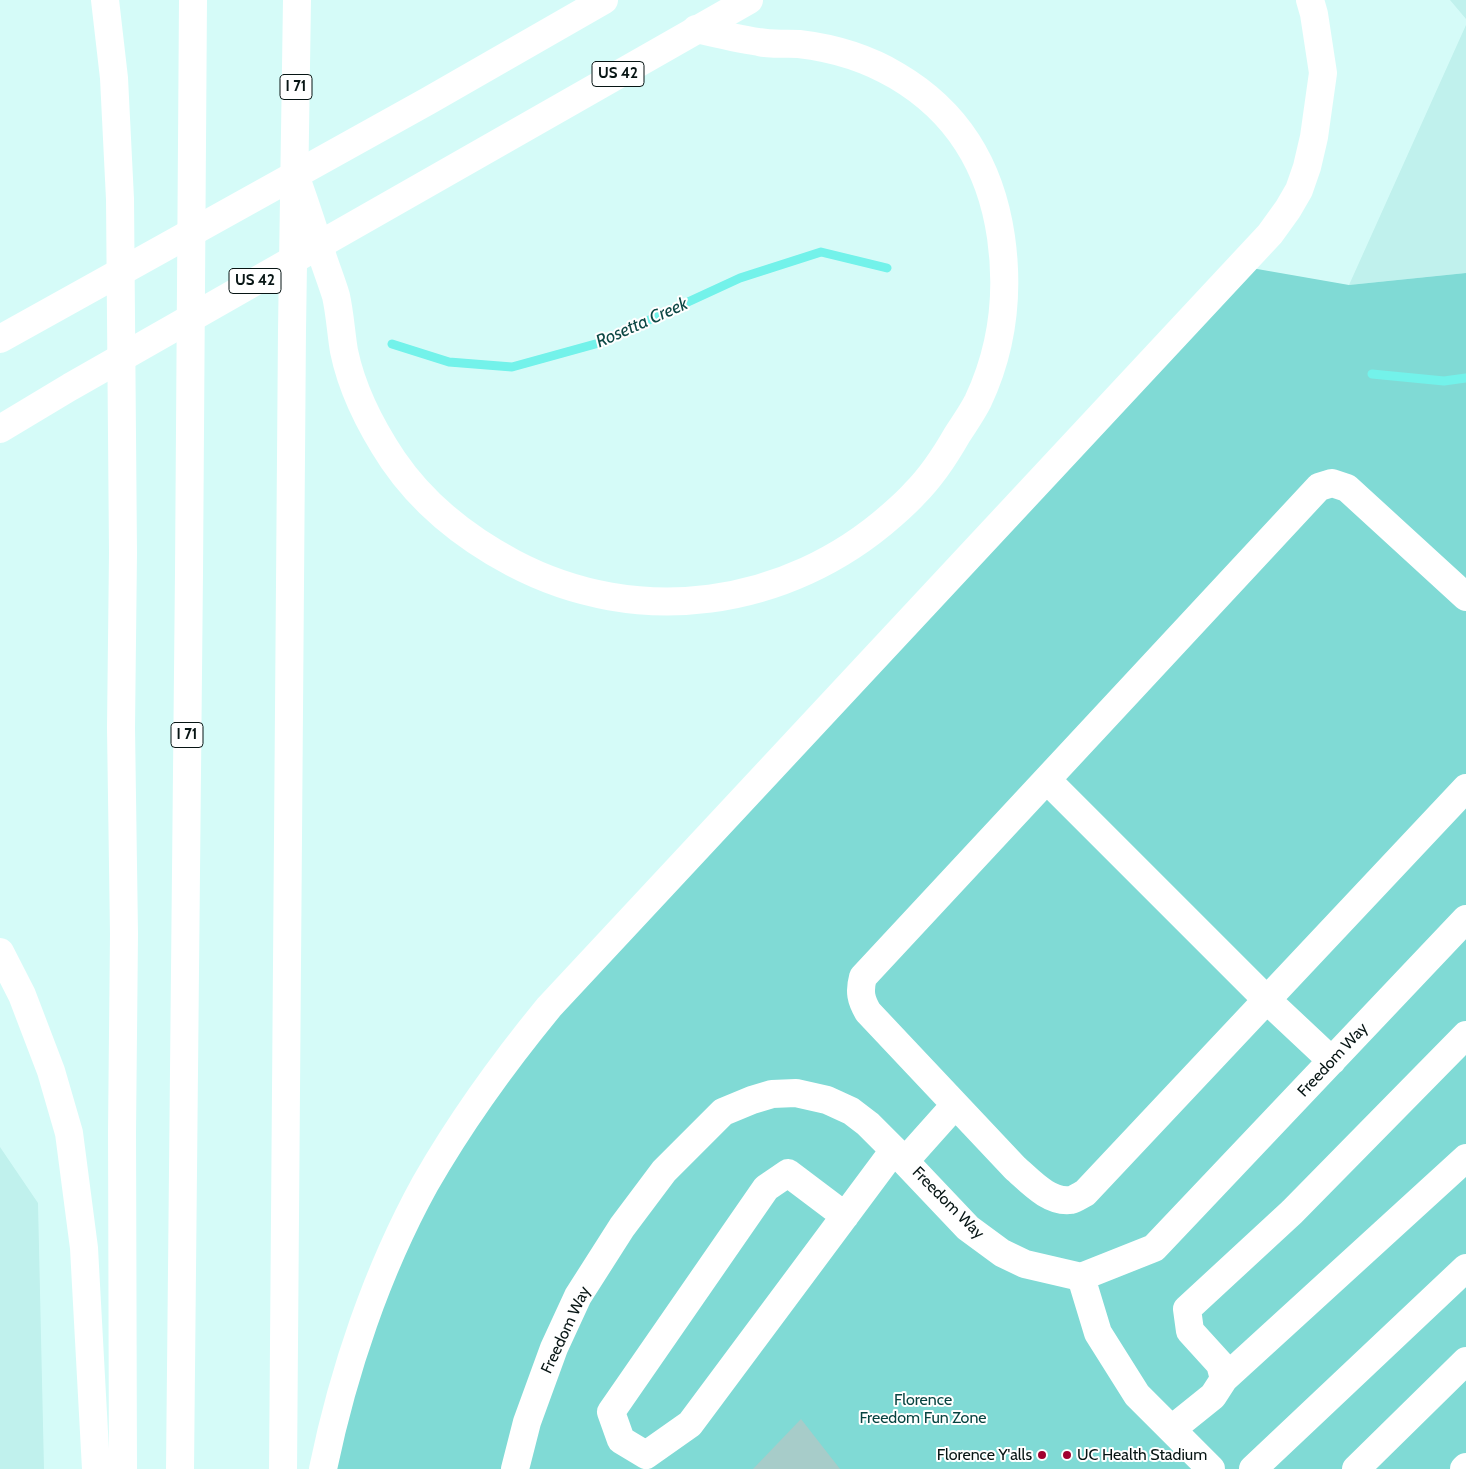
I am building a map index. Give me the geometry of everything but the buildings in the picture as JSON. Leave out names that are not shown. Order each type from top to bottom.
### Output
[{"type":"main road","points":[[105,0],[114,78],[120,199],[123,543],[121,728],[124,934],[122,1132],[123,1469]]},
{"type":"main road","name":"I 71","points":[[180,1469],[193,0]]},
{"type":"main road","name":"I 71","points":[[283,1469],[292,330],[297,0]]},
{"type":"main road","points":[[0,339],[428,101],[604,0]]},
{"type":"main road","name":"US 42","points":[[0,429],[441,174],[749,0]]},
{"type":"main road","points":[[323,1469],[334,1416],[355,1349],[393,1250],[425,1184],[480,1096],[513,1051],[549,1007],[1258,247],[1288,209],[1299,190],[1307,167],[1314,137],[1323,73],[1310,0]]},
{"type":"main road","points":[[295,175],[336,297],[345,353],[352,380],[365,411],[393,460],[433,507],[459,529],[486,549],[531,572],[580,590],[633,600],[679,602],[738,594],[783,581],[821,565],[870,534],[914,494],[944,458],[978,402],[993,361],[1003,314],[1005,266],[998,218],[982,172],[956,124],[937,105],[907,82],[862,59],[830,49],[797,44],[763,43],[696,29]]},
{"type":"main road","points":[[1466,597],[1347,488],[1332,483],[1319,487],[863,977],[860,988],[861,1000],[868,1012],[1016,1168],[1036,1187],[1053,1198],[1071,1200],[1085,1193],[1466,788]]},
{"type":"main road","points":[[1047,780],[1266,1000],[1332,1061]]},
{"type":"main road","name":"Freedom Way","points":[[515,1469],[527,1422],[554,1348],[578,1296],[622,1227],[664,1171],[723,1112],[772,1094],[796,1093],[827,1100],[851,1111],[868,1124],[900,1155],[968,1228],[1002,1253],[1025,1264],[1081,1277],[1154,1248],[1466,919]]},
{"type":"main road","points":[[0,952],[22,995],[51,1071],[69,1132],[84,1248],[96,1469]]},
{"type":"main road","points":[[1224,1379],[1220,1364],[1190,1330],[1187,1309],[1292,1212],[1466,1035]]},
{"type":"main road","points":[[845,1216],[788,1173],[766,1188],[611,1412],[621,1440],[646,1455],[690,1424],[845,1216],[900,1155],[956,1104]]},
{"type":"main road","points":[[1172,1429],[1213,1396],[1224,1379],[1466,1158]]},
{"type":"main road","points":[[1253,1469],[1466,1268]]},
{"type":"main road","points":[[1081,1277],[1098,1333],[1137,1395],[1211,1469]]},
{"type":"main road","points":[[1356,1469],[1466,1361]]},
{"type":"shaded area","points":[[1450,0],[1466,0],[1466,19]]},
{"type":"shaded area","points":[[1466,25],[1466,273],[1349,285]]},
{"type":"shaded area","points":[[0,1147],[38,1203],[44,1469],[0,1469]]},
{"type":"green space","name":"UC Health Stadium","points":[[1240,266],[1349,285],[1466,273],[1466,1469],[323,1469],[355,1349],[480,1096]]},
{"type":"waterway","name":"Rosetta Creek","points":[[392,344],[449,362],[512,367],[599,343],[740,278],[821,252],[887,268]]},
{"type":"waterway","name":"Rosetta Creek","points":[[1372,374],[1444,381],[1466,378]]},
{"type":"place","name":"Florence Y'alls","points":[[1042,1455]]},
{"type":"place","name":"UC Health Stadium","points":[[1067,1455]]},
{"type":"park label","name":"Florence Freedom Fun Zone","points":[[923,1409]]}]
